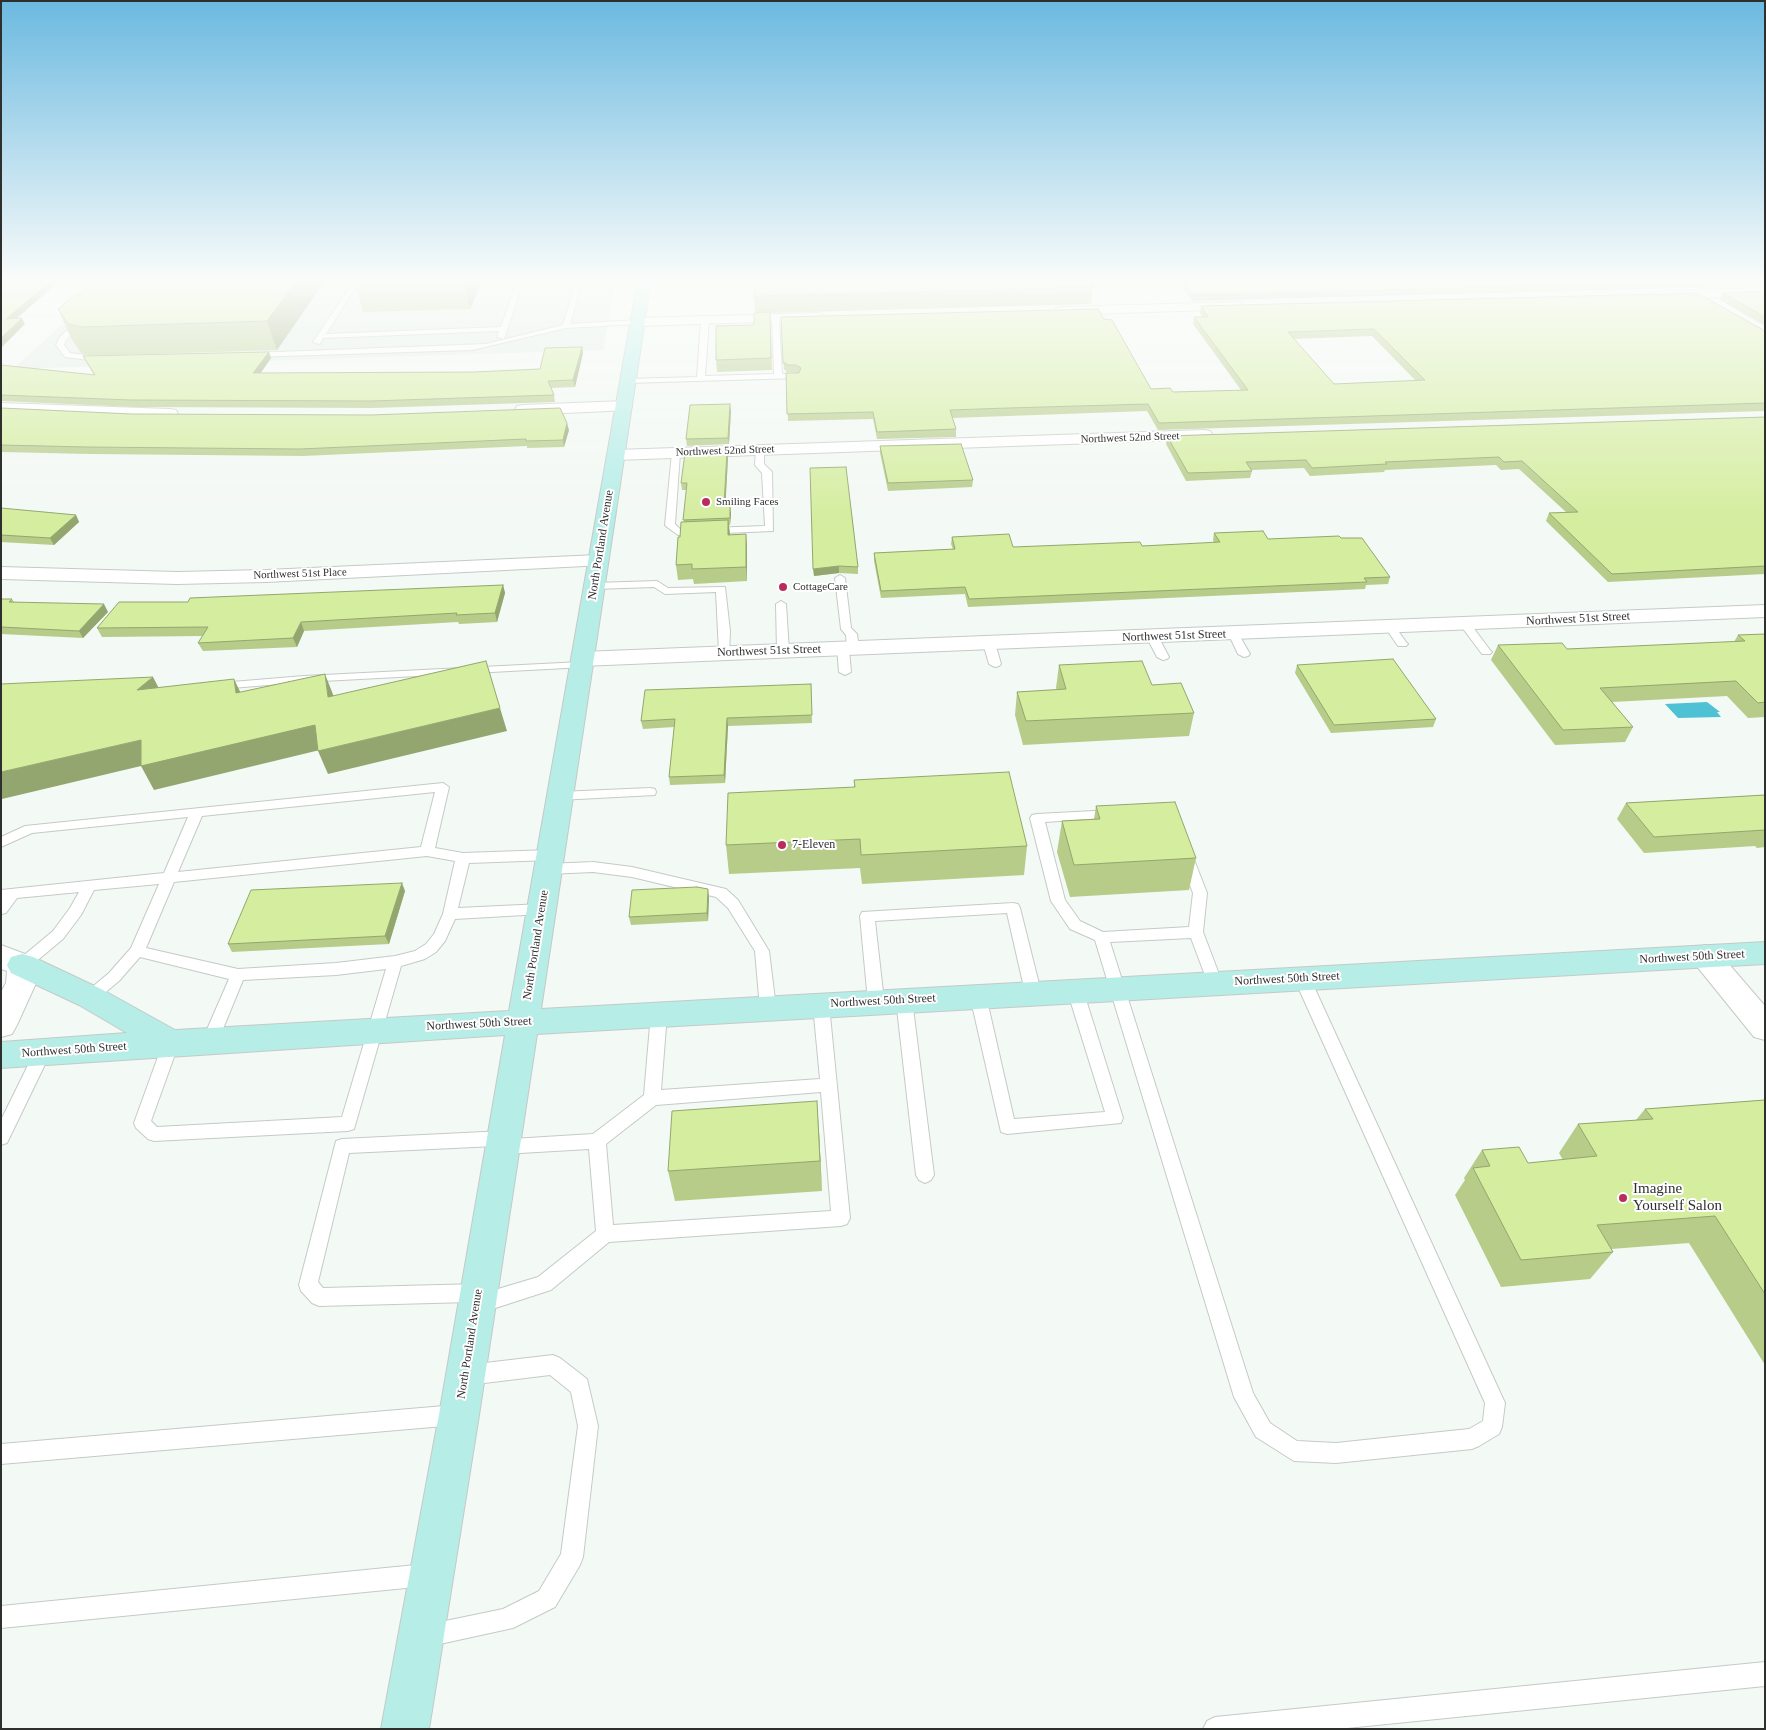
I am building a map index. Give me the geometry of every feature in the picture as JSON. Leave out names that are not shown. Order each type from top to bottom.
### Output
[{"type":"main road","name":"North Portland Avenue","points":[[405,1729],[478,1299],[631,360]]},
{"type":"main road","name":"Northwest 50th Street","points":[[1,1055],[210,1040],[1032,992],[1765,953]]},
{"type":"main road","points":[[12,960],[90,997],[171,1043]]},
{"type":"street","points":[[511,411],[624,406]]},
{"type":"street","points":[[1,408],[190,415]]},
{"type":"street","name":"Northwest 52nd Street","points":[[616,455],[1218,435]]},
{"type":"street","name":"Northwest 51st Place","points":[[1,572],[187,578],[598,561]]},
{"type":"street","name":"Northwest 51st Street","points":[[582,662],[725,653],[1233,633],[1396,636],[1465,624],[1765,611]]},
{"type":"street","points":[[1705,956],[1765,1028]]},
{"type":"street","points":[[1,1026],[21,983],[12,960]]},
{"type":"lane","points":[[107,360],[112,360]]},
{"type":"lane","points":[[701,377],[702,360]]},
{"type":"lane","points":[[777,360],[778,375]]},
{"type":"lane","points":[[628,381],[701,377],[796,376]]},
{"type":"lane","points":[[676,453],[670,525],[678,532],[770,529],[768,472],[760,465],[760,450]]},
{"type":"lane","points":[[840,578],[846,629],[851,634],[845,672]]},
{"type":"lane","points":[[594,586],[657,584],[666,591],[721,589],[725,653]]},
{"type":"lane","points":[[782,604],[783,651]]},
{"type":"lane","points":[[1465,624],[1486,652]]},
{"type":"lane","points":[[1233,633],[1244,654]]},
{"type":"lane","points":[[1152,636],[1163,658]]},
{"type":"lane","points":[[989,643],[994,664]]},
{"type":"lane","points":[[208,687],[304,679],[582,662]]},
{"type":"lane","points":[[1,842],[30,830],[443,787],[426,851]]},
{"type":"lane","points":[[560,796],[650,792]]},
{"type":"lane","points":[[90,997],[114,977],[137,951],[197,812]]},
{"type":"lane","points":[[1130,813],[1037,818],[1058,901],[1075,925],[1101,937],[1196,932]]},
{"type":"lane","points":[[1182,847],[1200,893],[1196,932],[1214,982]]},
{"type":"lane","points":[[1,909],[7,894],[426,851],[463,858],[549,862],[632,872],[721,893],[733,904],[762,951],[768,1008]]},
{"type":"lane","points":[[137,951],[238,975],[336,969],[395,962],[420,955],[431,948],[440,937],[450,914],[463,858]]},
{"type":"lane","points":[[12,960],[58,935],[76,911],[89,886]]},
{"type":"lane","points":[[925,1175],[890,1001],[867,916],[1013,908],[1032,992]]},
{"type":"lane","points":[[450,914],[542,909]]},
{"type":"lane","points":[[1101,937],[1244,1397],[1263,1430],[1294,1450],[1336,1453],[1472,1440],[1492,1427],[1495,1403],[1302,978]]},
{"type":"lane","points":[[395,962],[342,1146],[308,1286],[319,1297],[478,1299],[544,1284],[605,1234],[841,1218],[821,1005]]},
{"type":"lane","points":[[210,1040],[238,975]]},
{"type":"lane","points":[[978,996],[1007,1127],[1115,1118],[1075,990]]},
{"type":"lane","points":[[652,1098],[659,1014]]},
{"type":"lane","points":[[171,1043],[142,1124],[154,1134],[348,1124]]},
{"type":"lane","points":[[1,1138],[42,1052]]},
{"type":"lane","points":[[342,1146],[597,1141],[652,1098],[828,1085]]},
{"type":"lane","points":[[597,1141],[605,1234]]},
{"type":"lane","points":[[1,1454],[462,1395],[553,1365],[580,1386],[588,1426],[572,1557],[547,1599],[505,1620],[420,1637]]},
{"type":"lane","points":[[1,1617],[431,1575]]},
{"type":"lane","points":[[1215,1729],[1765,1674]]},
{"type":"shaded area","points":[[23,360],[301,360],[13,369]]},
{"type":"water","points":[[1707,702],[1720,712],[1717,712],[1721,717],[1678,718],[1665,704]]},
{"type":"building","points":[[85,360],[263,360],[253,373],[474,372],[540,369],[542,360],[579,360],[573,380],[548,381],[554,395],[371,401],[131,400],[1,395],[1,365],[95,375]]},
{"type":"building","points":[[783,360],[1134,360],[1151,389],[1170,388],[1173,392],[1248,390],[1226,360],[1313,360],[1334,384],[1425,380],[1405,360],[1765,360],[1765,403],[1159,423],[1148,404],[1008,408],[950,410],[956,429],[877,432],[873,412],[787,414],[786,373],[799,373],[801,368],[796,365],[786,365],[786,363],[783,363]]},
{"type":"building","points":[[730,404],[728,438],[686,439],[690,405]]},
{"type":"building","points":[[1,408],[131,414],[371,415],[560,408],[567,423],[563,440],[526,441],[526,439],[300,449],[1,445]]},
{"type":"building","points":[[1765,417],[1765,566],[1612,574],[1549,513],[1578,512],[1522,461],[1504,462],[1499,457],[1385,462],[1387,464],[1312,468],[1306,460],[1246,462],[1252,471],[1188,473],[1167,436]]},
{"type":"building","points":[[961,444],[973,480],[888,483],[880,446]]},
{"type":"building","points":[[727,451],[724,506],[730,506],[730,518],[683,520],[687,483],[681,483],[685,453]]},
{"type":"building","points":[[846,467],[858,567],[839,566],[813,569],[810,468]]},
{"type":"building","points":[[1,508],[76,515],[50,538],[1,535]]},
{"type":"building","points":[[728,520],[728,535],[746,534],[746,567],[692,569],[692,564],[676,565],[681,522]]},
{"type":"building","points":[[1263,531],[1268,539],[1339,536],[1341,538],[1362,538],[1390,577],[1364,578],[1367,582],[969,599],[965,587],[881,591],[874,553],[955,549],[952,537],[1009,534],[1013,547],[1140,542],[1142,546],[1220,542],[1214,533]]},
{"type":"building","points":[[503,585],[495,613],[456,615],[457,613],[301,622],[293,638],[198,643],[208,627],[97,628],[119,602],[188,602],[190,598]]},
{"type":"building","points":[[1,599],[12,599],[9,602],[104,604],[79,631],[1,627]]},
{"type":"building","points":[[1765,634],[1765,702],[1758,703],[1736,681],[1600,688],[1633,727],[1563,730],[1498,645],[1562,643],[1567,649],[1745,641],[1738,635]]},
{"type":"building","points":[[1393,659],[1436,719],[1334,725],[1297,665]]},
{"type":"building","points":[[486,661],[500,708],[318,751],[315,725],[141,766],[141,740],[1,772],[1,684],[153,677],[137,690],[234,679],[236,693],[325,674],[328,697]]},
{"type":"building","points":[[1142,661],[1152,685],[1181,683],[1194,713],[1026,721],[1017,692],[1066,689],[1059,665]]},
{"type":"building","points":[[811,684],[812,715],[727,718],[724,775],[669,777],[675,719],[641,721],[645,690]]},
{"type":"building","points":[[1009,772],[1027,846],[861,855],[860,839],[726,845],[728,793],[855,787],[854,780]]},
{"type":"building","points":[[1765,795],[1765,830],[1654,837],[1626,803]]},
{"type":"building","points":[[1175,802],[1196,858],[1074,865],[1062,821],[1100,819],[1096,806]]},
{"type":"building","points":[[402,883],[385,936],[228,944],[251,890]]},
{"type":"building","points":[[697,887],[708,889],[707,913],[629,917],[632,890]]},
{"type":"building","points":[[1765,1100],[1765,1294],[1715,1216],[1597,1225],[1613,1252],[1521,1260],[1473,1168],[1490,1166],[1482,1150],[1519,1147],[1528,1163],[1597,1156],[1578,1124],[1653,1119],[1645,1109]]},
{"type":"building","points":[[817,1101],[820,1161],[668,1171],[672,1111]]},
{"type":"place","name":"Smiling Faces","points":[[706,502]]},
{"type":"place","name":"CottageCare","points":[[783,587]]},
{"type":"place","name":"7-Eleven","points":[[782,845]]},
{"type":"place","name":"Imagine Yourself Salon","points":[[1623,1198]]}]
